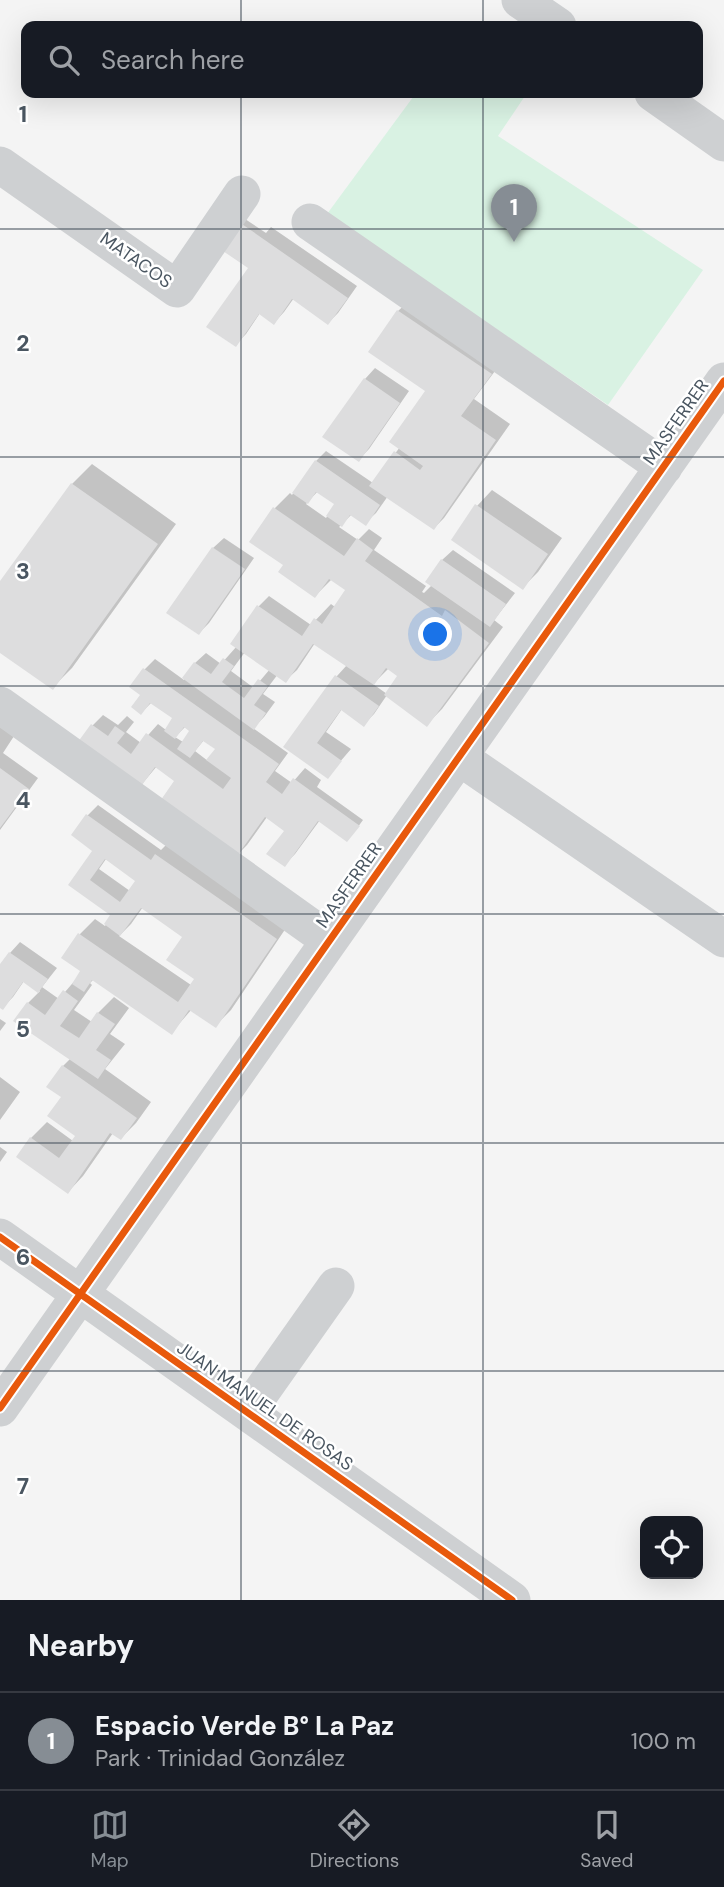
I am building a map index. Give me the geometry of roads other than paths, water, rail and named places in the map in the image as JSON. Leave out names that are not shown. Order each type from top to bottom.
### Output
[{"type":"street","points":[[520,0],[551,21]]},
{"type":"street","points":[[660,98],[724,143]]},
{"type":"street","name":"MATACOS","points":[[0,165],[177,289],[242,194]]},
{"type":"street","points":[[310,222],[664,467]]},
{"type":"street","name":"MASFERRER","points":[[0,1408],[724,381]]},
{"type":"street","points":[[0,705],[329,940]]},
{"type":"street","points":[[459,757],[724,939]]},
{"type":"street","name":"JUAN MANUEL DE ROSAS","points":[[0,1237],[512,1600]]},
{"type":"street","points":[[247,1412],[336,1286]]},
{"type":"place","name":"Espacio Verde B° La Paz","points":[[514,242]]}]
